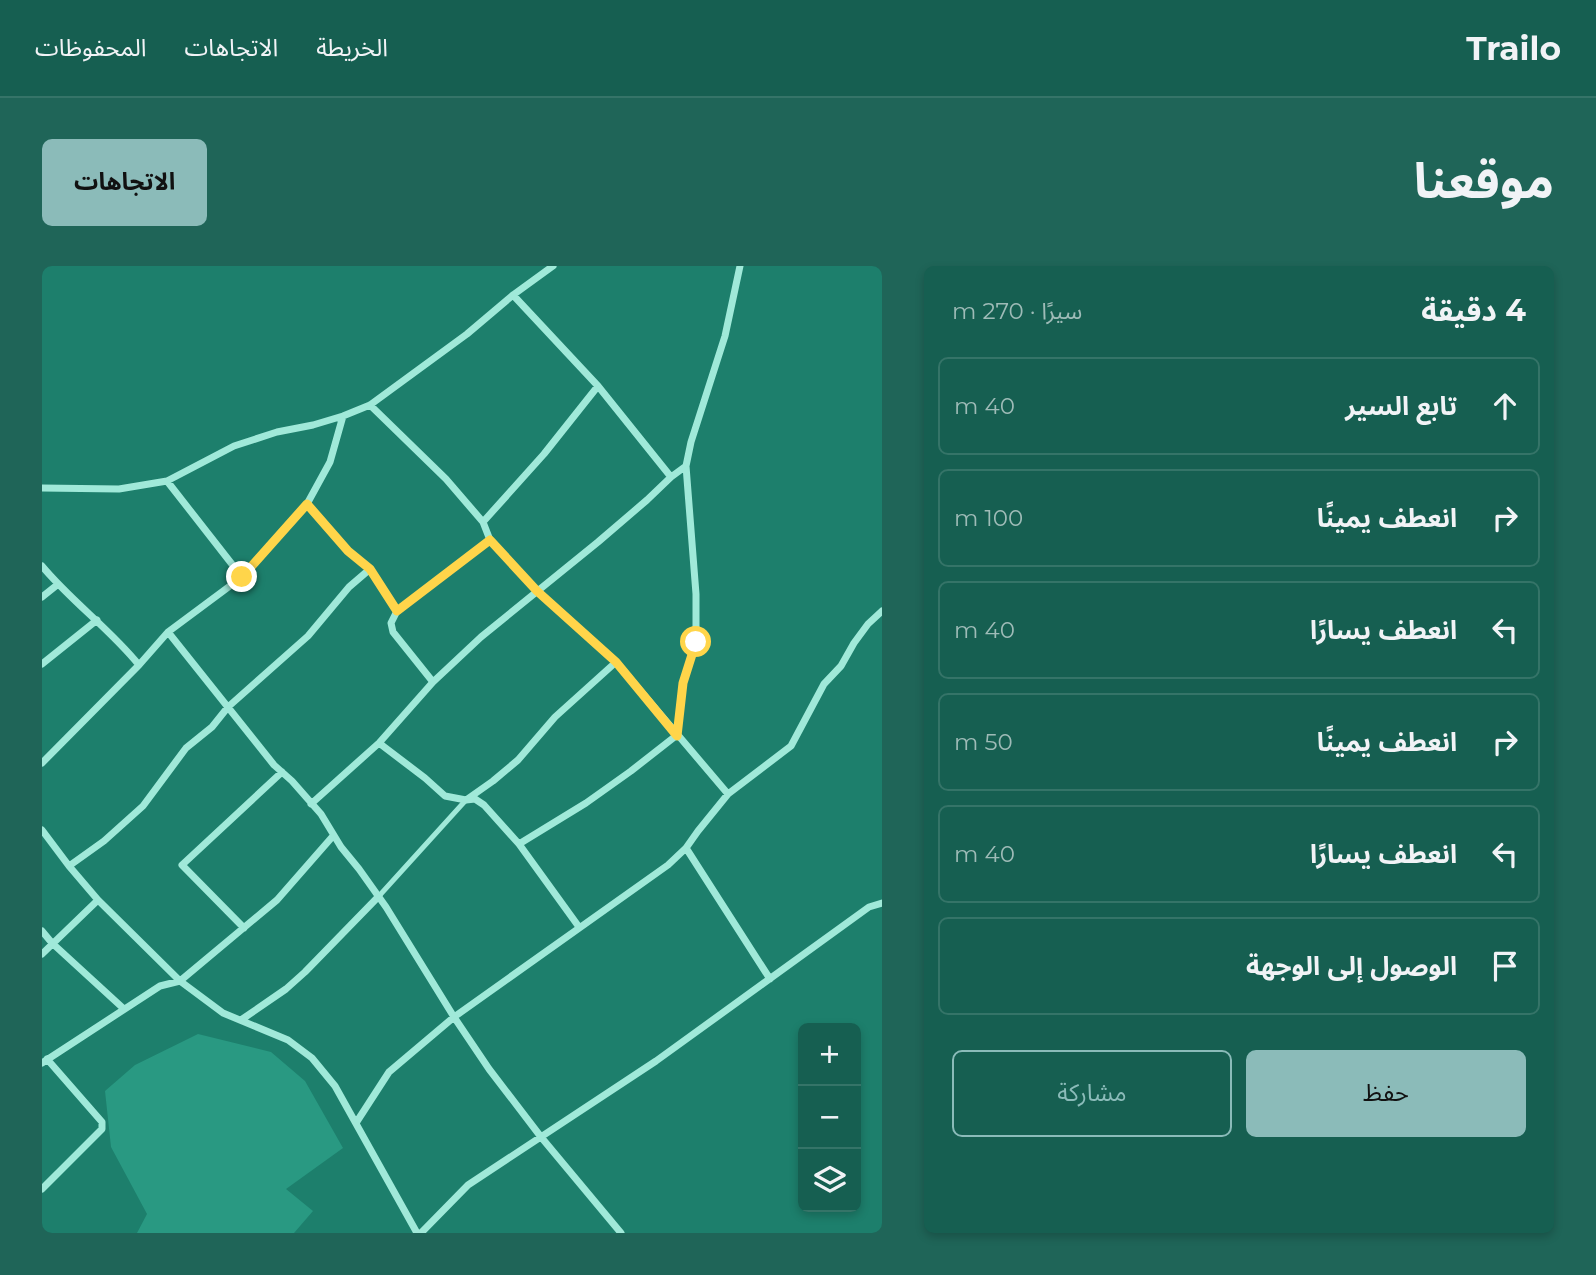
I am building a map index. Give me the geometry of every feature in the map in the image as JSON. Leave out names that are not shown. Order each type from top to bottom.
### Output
[{"type":"street","points":[[42,488],[120,489],[167,481],[234,446],[343,416],[370,405],[467,334],[553,266]]},
{"type":"street","points":[[519,844],[586,803],[677,736],[683,683],[696,642],[696,594],[686,466],[691,442],[725,336],[740,266]]},
{"type":"street","points":[[513,295],[598,386],[671,477]]},
{"type":"street","points":[[483,522],[544,454],[598,386]]},
{"type":"street","points":[[370,405],[446,480],[483,522],[490,540],[537,591],[616,662],[728,794]]},
{"type":"street","points":[[42,763],[168,632],[242,577],[307,504],[330,462],[343,416]]},
{"type":"street","points":[[311,804],[379,743],[433,682],[481,637],[608,534],[686,466]]},
{"type":"street","points":[[167,481],[242,577]]},
{"type":"street","points":[[307,504],[348,551],[370,569],[397,611]]},
{"type":"street","points":[[433,682],[393,632],[391,623],[397,611],[490,540]]},
{"type":"street","points":[[42,566],[57,585],[126,648],[139,665]]},
{"type":"street","points":[[69,866],[104,841],[143,806],[186,748],[212,727],[228,707],[308,636],[349,587],[370,569]]},
{"type":"street","points":[[42,597],[57,585]]},
{"type":"street","points":[[356,1123],[389,1072],[454,1017],[668,865],[686,848],[728,794],[791,746],[824,684],[841,666],[853,643],[868,624],[882,611]]},
{"type":"street","points":[[42,664],[97,620]]},
{"type":"street","points":[[168,632],[274,765],[321,814],[333,836],[379,897],[489,1069],[541,1137],[621,1233]]},
{"type":"street","points":[[466,800],[518,760],[555,717],[616,662]]},
{"type":"street","points":[[379,743],[445,796],[475,799],[484,805],[519,844],[579,927]]},
{"type":"street","points":[[244,928],[182,866],[282,772]]},
{"type":"street","points":[[42,830],[98,900],[180,981],[223,1013],[288,1040],[312,1058],[335,1086],[419,1233],[468,1185],[656,1061],[869,908],[882,903]]},
{"type":"street","points":[[42,1189],[103,1125],[44,1061],[160,986],[180,981],[277,900],[333,836]]},
{"type":"street","points":[[686,848],[770,979]]},
{"type":"street","points":[[241,1020],[286,989],[379,897]]},
{"type":"street","points":[[42,954],[98,900]]},
{"type":"street","points":[[42,931],[124,1009]]},
{"type":"lane","points":[[379,897],[466,800]]},
{"type":"green space","points":[[198,1034],[271,1052],[305,1081],[343,1148],[286,1189],[313,1211],[294,1233],[137,1233],[147,1214],[111,1147],[105,1091],[135,1065]]},
{"type":"route","points":[[242,577],[307,504],[348,551],[370,569],[397,611],[490,540],[537,591],[616,662],[677,736],[683,683],[696,642]]}]
